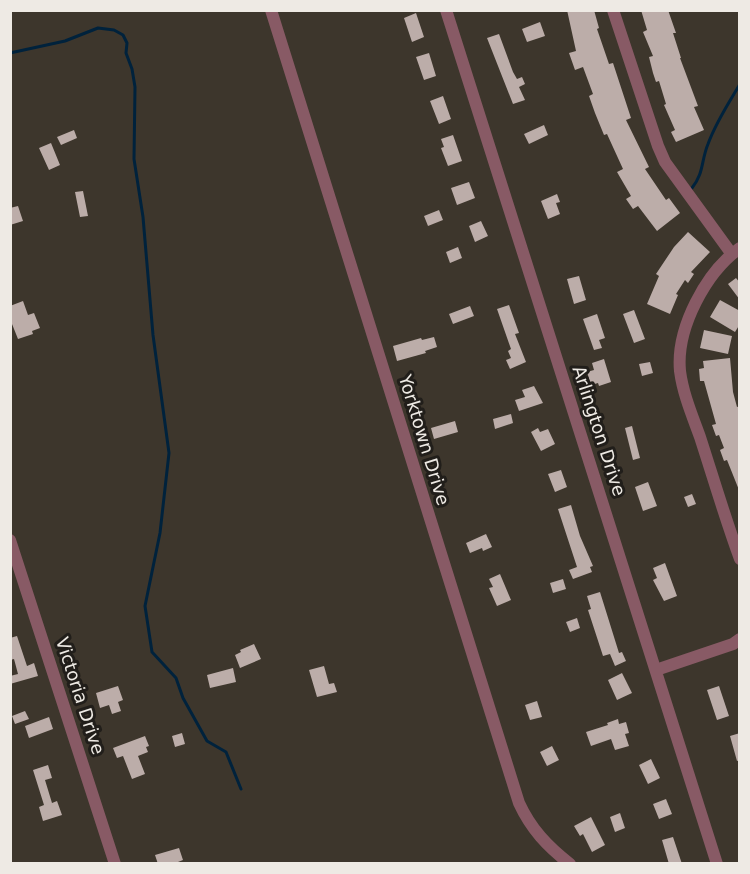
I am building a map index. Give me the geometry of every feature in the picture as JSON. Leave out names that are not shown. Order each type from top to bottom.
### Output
[{"type":"street","name":"Yorktown Drive","points":[[271,10],[516,796],[537,834],[570,864]]},
{"type":"street","name":"Arlington Drive","points":[[446,10],[717,864]]},
{"type":"street","points":[[613,10],[665,162],[735,250],[707,281],[692,308],[683,344],[680,369],[686,400],[740,559]]},
{"type":"street","name":"Victoria Drive","points":[[10,540],[115,864]]},
{"type":"street","points":[[656,670],[733,644],[740,639]]},
{"type":"building","points":[[567,10],[594,10],[599,28],[597,29],[609,64],[613,63],[631,118],[626,120],[649,167],[645,169],[666,200],[669,198],[680,213],[657,231],[638,206],[633,209],[626,199],[631,196],[617,172],[623,169],[595,113],[589,96],[593,94],[583,67],[575,70],[569,53],[576,51]]},
{"type":"building","points":[[641,10],[668,10],[676,33],[673,33],[680,58],[698,106],[694,107],[704,130],[676,142],[671,132],[675,130],[664,105],[666,104],[659,81],[656,82],[653,73],[649,57],[653,56],[643,32],[647,30]]},
{"type":"building","points":[[416,13],[424,37],[412,42],[404,18]]},
{"type":"building","points":[[540,22],[545,36],[527,42],[522,29]]},
{"type":"building","points":[[499,34],[513,72],[517,79],[522,77],[525,84],[519,87],[525,100],[513,104],[487,38]]},
{"type":"building","points":[[429,53],[436,76],[424,80],[416,57]]},
{"type":"building","points":[[443,96],[451,119],[439,124],[430,101]]},
{"type":"building","points":[[544,125],[548,135],[529,144],[524,134]]},
{"type":"building","points":[[74,130],[77,138],[61,145],[57,137]]},
{"type":"building","points":[[453,135],[462,161],[448,166],[441,148],[444,147],[441,139]]},
{"type":"building","points":[[51,143],[60,165],[49,170],[39,148]]},
{"type":"building","points":[[469,182],[475,198],[457,205],[451,188]]},
{"type":"building","points":[[83,191],[88,216],[80,217],[75,192]]},
{"type":"building","points":[[557,194],[560,202],[556,203],[560,214],[548,219],[541,201]]},
{"type":"building","points":[[18,206],[23,221],[10,225],[10,208]]},
{"type":"building","points":[[439,210],[443,220],[428,226],[424,216]]},
{"type":"building","points":[[481,221],[488,236],[475,242],[469,226]]},
{"type":"building","points":[[688,232],[710,252],[691,272],[694,274],[688,283],[685,280],[676,294],[678,295],[670,314],[647,304],[659,276],[656,274],[674,247]]},
{"type":"building","points":[[458,247],[462,258],[450,263],[446,252]]},
{"type":"building","points":[[579,276],[586,300],[574,304],[567,279]]},
{"type":"building","points":[[736,278],[740,283],[740,300],[728,284]]},
{"type":"building","points":[[720,300],[740,311],[740,324],[735,332],[710,317]]},
{"type":"building","points":[[23,301],[28,315],[34,313],[40,328],[32,331],[33,334],[18,339],[10,319],[10,306]]},
{"type":"building","points":[[509,305],[519,333],[515,334],[526,362],[510,369],[506,360],[511,358],[508,351],[511,349],[497,309]]},
{"type":"building","points":[[470,306],[474,316],[453,324],[449,314]]},
{"type":"building","points":[[634,310],[645,339],[634,343],[623,314]]},
{"type":"building","points":[[597,314],[605,338],[599,340],[602,348],[594,350],[583,319]]},
{"type":"building","points":[[704,330],[732,336],[728,354],[700,348]]},
{"type":"building","points":[[434,337],[437,347],[425,351],[426,353],[397,361],[393,346],[421,338],[422,340]]},
{"type":"building","points":[[730,358],[733,392],[737,407],[740,406],[739,490],[727,460],[724,461],[720,450],[724,448],[712,425],[716,424],[704,381],[700,381],[699,369],[704,368],[703,361]]},
{"type":"building","points":[[604,359],[611,382],[599,386],[598,383],[591,385],[587,372],[594,370],[592,363]]},
{"type":"building","points":[[650,362],[653,373],[642,376],[639,364]]},
{"type":"building","points":[[534,386],[543,403],[519,411],[515,400],[525,397],[522,390]]},
{"type":"building","points":[[511,414],[513,423],[495,429],[493,419]]},
{"type":"building","points":[[455,421],[458,432],[434,439],[431,428]]},
{"type":"building","points":[[632,426],[640,458],[633,460],[625,428]]},
{"type":"building","points":[[538,428],[540,432],[548,429],[555,444],[541,451],[531,432]]},
{"type":"building","points":[[561,470],[567,487],[555,492],[548,474]]},
{"type":"building","points":[[648,482],[657,506],[643,511],[635,487]]},
{"type":"building","points":[[692,494],[696,504],[688,507],[684,497]]},
{"type":"building","points":[[571,505],[580,536],[593,566],[590,567],[592,572],[573,579],[569,570],[577,567],[558,509]]},
{"type":"building","points":[[486,534],[492,547],[470,553],[466,543]]},
{"type":"building","points":[[665,563],[677,596],[664,601],[653,580],[657,578],[653,568]]},
{"type":"building","points":[[500,574],[511,600],[497,606],[489,588],[493,587],[489,579]]},
{"type":"building","points":[[563,579],[566,589],[553,593],[550,583]]},
{"type":"building","points":[[600,592],[619,653],[622,652],[626,661],[615,666],[610,654],[603,656],[588,610],[591,609],[587,596]]},
{"type":"building","points":[[577,618],[580,628],[570,632],[566,622]]},
{"type":"building","points":[[17,636],[27,666],[34,663],[38,676],[10,684],[10,676],[18,674],[14,659],[10,660],[10,638]]},
{"type":"building","points":[[254,644],[261,659],[240,668],[235,655],[241,652],[240,650]]},
{"type":"building","points":[[324,666],[329,684],[334,683],[337,692],[317,697],[309,670]]},
{"type":"building","points":[[233,668],[236,682],[210,688],[207,675]]},
{"type":"building","points":[[622,673],[632,693],[617,700],[608,680]]},
{"type":"building","points":[[118,686],[123,700],[118,702],[121,711],[112,714],[109,705],[100,708],[96,693]]},
{"type":"building","points":[[719,686],[729,716],[717,720],[707,690]]},
{"type":"building","points":[[537,701],[542,717],[530,720],[525,705]]},
{"type":"building","points":[[25,711],[29,719],[15,724],[12,716]]},
{"type":"building","points":[[49,717],[53,729],[29,738],[25,726]]},
{"type":"building","points":[[618,719],[619,724],[626,722],[629,733],[625,734],[629,746],[615,750],[611,739],[591,746],[586,732]]},
{"type":"building","points":[[182,733],[185,744],[175,747],[172,736]]},
{"type":"building","points":[[740,733],[740,760],[737,761],[730,736]]},
{"type":"building","points":[[145,736],[149,746],[146,747],[148,752],[138,756],[145,774],[132,779],[123,756],[117,758],[113,748]]},
{"type":"building","points":[[552,746],[559,760],[547,766],[540,752]]},
{"type":"building","points":[[651,759],[660,778],[648,784],[639,765]]},
{"type":"building","points":[[48,765],[52,778],[45,780],[52,803],[57,801],[62,815],[43,821],[39,807],[44,805],[33,770]]},
{"type":"building","points":[[666,799],[672,814],[659,819],[653,804]]},
{"type":"building","points":[[620,813],[625,828],[615,832],[610,817]]},
{"type":"building","points":[[591,817],[605,845],[592,852],[583,834],[580,836],[574,826]]},
{"type":"building","points":[[673,837],[682,864],[669,864],[662,840]]},
{"type":"building","points":[[179,848],[183,860],[173,864],[158,864],[155,855]]},
{"type":"waterway","points":[[10,53],[65,41],[98,28],[114,30],[123,35],[127,43],[126,53],[135,87],[134,159],[143,217],[153,335],[169,453],[160,533],[145,606],[152,652],[176,678],[183,698],[207,741],[226,752],[241,789]]},
{"type":"waterway","points":[[692,188],[699,177],[715,128],[740,84]]}]
